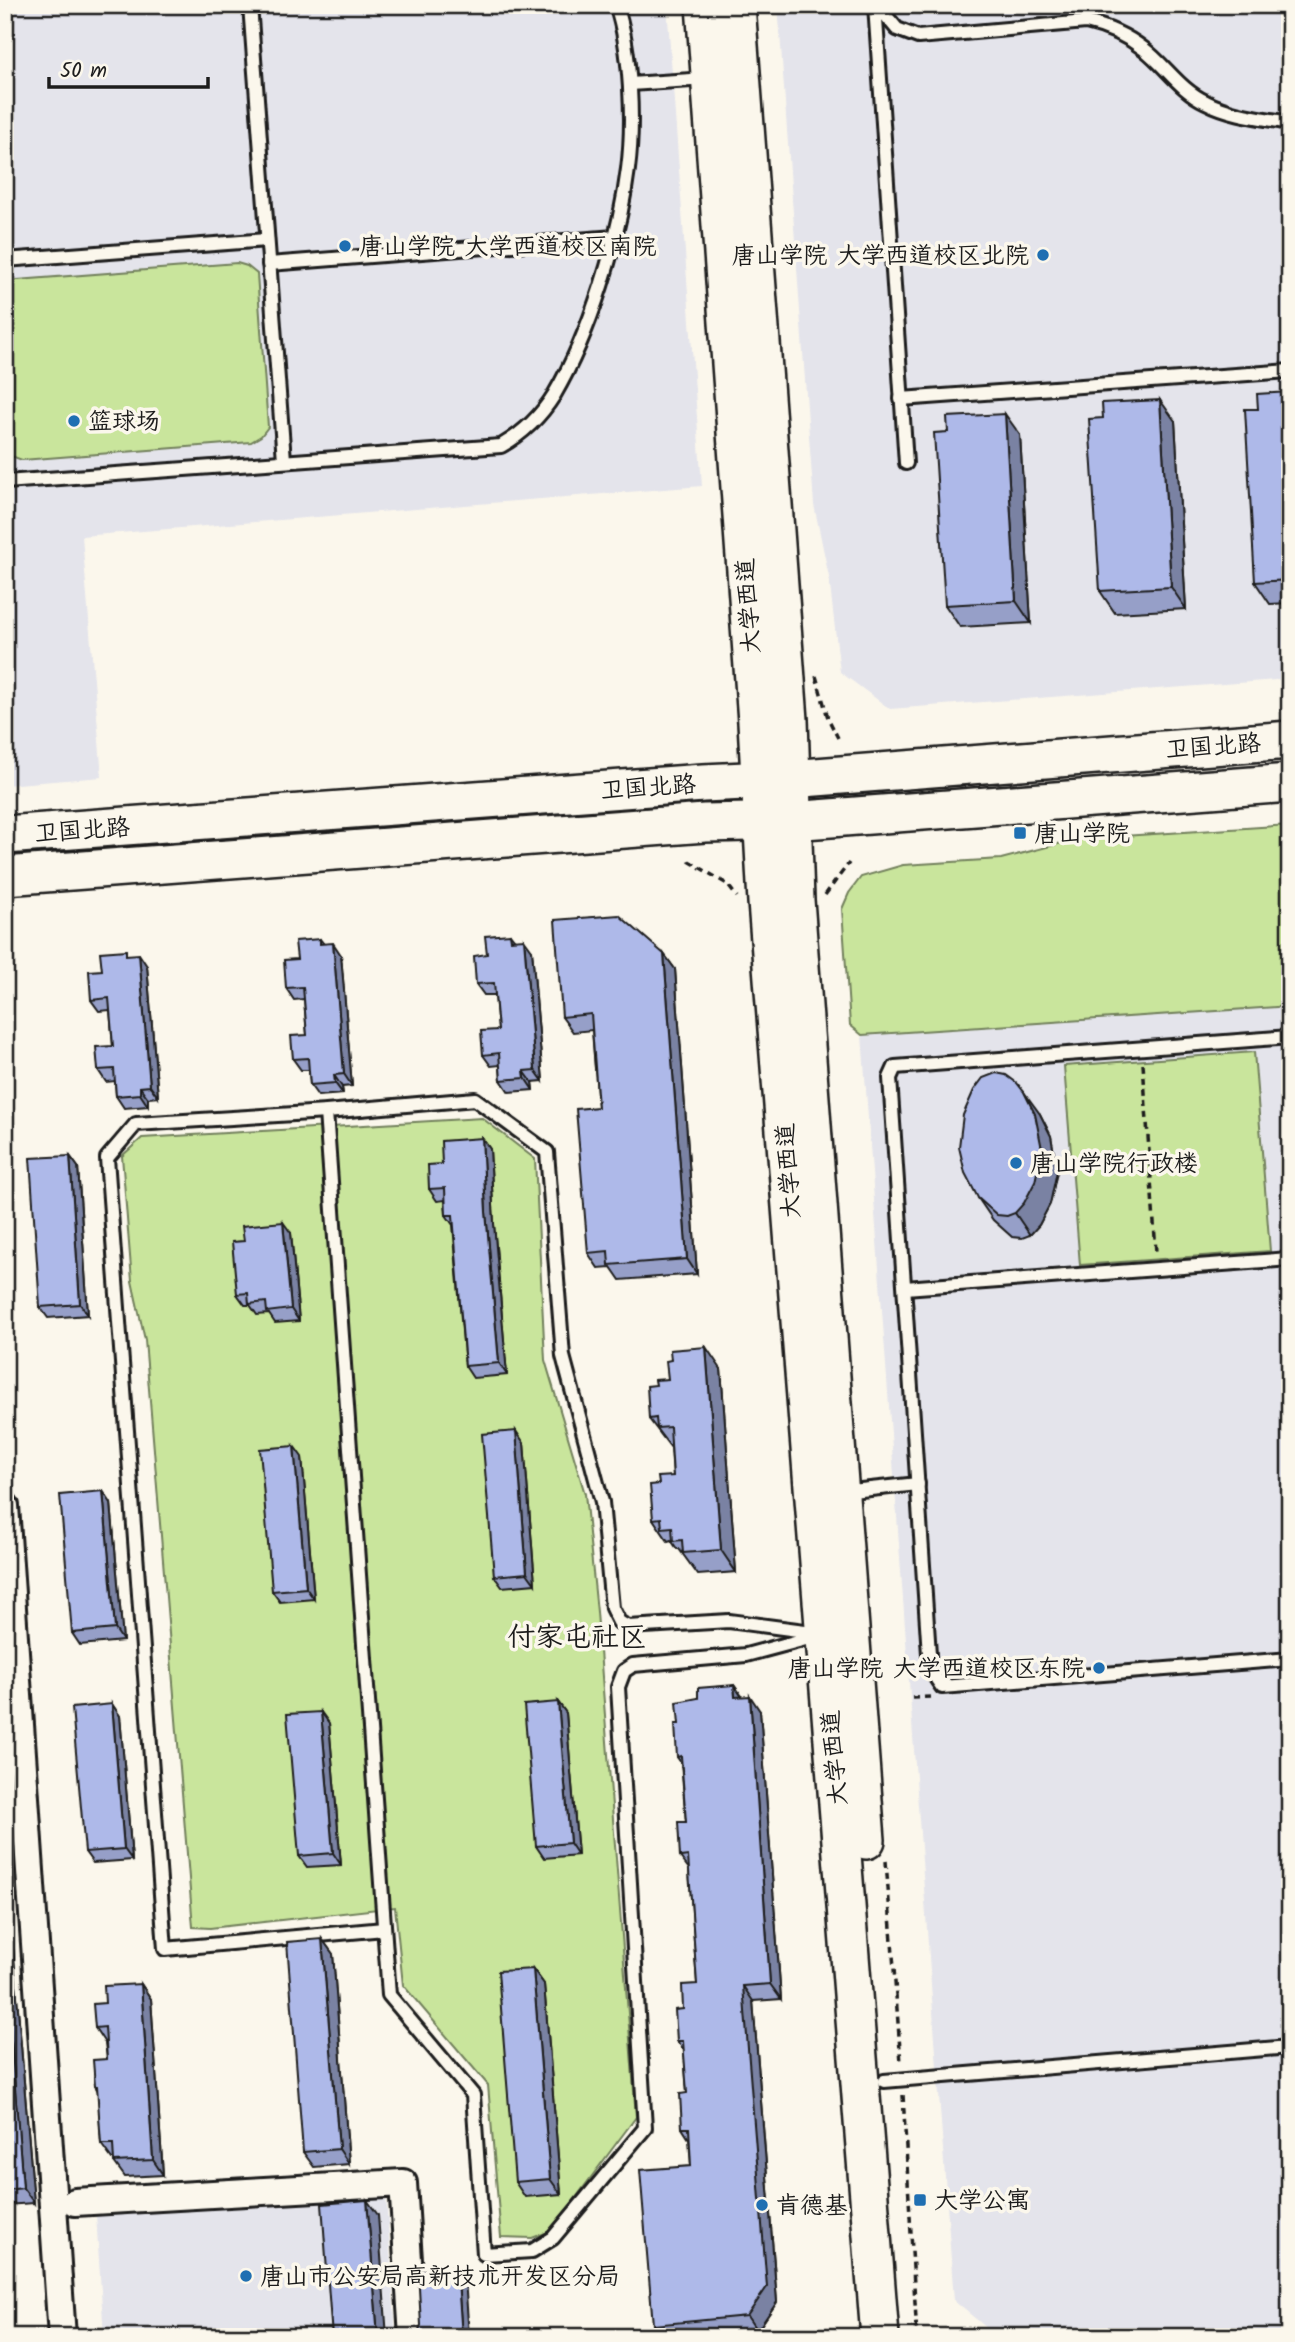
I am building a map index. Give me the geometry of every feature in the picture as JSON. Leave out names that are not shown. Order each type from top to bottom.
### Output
[{"type":"main road","name":"大学西道","points":[[705,5],[757,722],[775,779]]},
{"type":"main road","name":"大学西道","points":[[736,5],[789,720],[775,779],[776,821],[824,1634],[880,2337]]},
{"type":"main road","name":"卫国北路","points":[[5,835],[1290,740]]},
{"type":"main road","name":"卫国北路","points":[[5,876],[705,823],[776,821],[1290,783]]},
{"type":"main road","name":"大学西道","points":[[776,821],[795,900],[902,2337]]},
{"type":"street","points":[[5,1506],[62,2337]]},
{"type":"street","points":[[75,2202],[403,2183],[413,2337]]},
{"type":"lane","points":[[250,5],[284,460]]},
{"type":"lane","points":[[5,482],[501,446],[521,434],[553,397],[585,332],[615,237],[628,167],[631,84],[616,5]]},
{"type":"lane","points":[[876,5],[897,29],[918,37],[1086,22],[1111,28],[1146,50],[1180,86],[1206,103],[1290,123]]},
{"type":"lane","points":[[876,5],[906,463]]},
{"type":"lane","points":[[631,84],[710,79]]},
{"type":"lane","points":[[269,264],[615,237]]},
{"type":"lane","points":[[5,260],[267,240]]},
{"type":"lane","points":[[901,399],[1290,371]]},
{"type":"lane","points":[[1290,1037],[895,1067],[890,1077],[930,1669],[942,1687],[1290,1659]]},
{"type":"lane","points":[[384,1929],[165,1949],[107,1158],[136,1124],[475,1099],[547,1153],[563,1356],[602,1503],[611,1608],[619,1622],[628,1627],[729,1621],[824,1634]]},
{"type":"lane","points":[[326,1112],[389,1995],[473,2095],[484,2254],[532,2250],[553,2238],[645,2128],[618,1686],[624,1671],[633,1665],[746,1655],[824,1634]]},
{"type":"lane","points":[[905,1288],[1290,1259]]},
{"type":"lane","points":[[840,1492],[918,1484]]},
{"type":"lane","points":[[884,2081],[1290,2047]]},
{"type":"path","points":[[814,667],[828,718],[838,738]]},
{"type":"path","points":[[689,861],[727,884],[742,904]]},
{"type":"path","points":[[822,898],[849,863]]},
{"type":"path","points":[[1142,1048],[1157,1269]]},
{"type":"shaded area","name":"唐山学院 大学西道校区南院","points":[[5,5],[667,5],[702,486],[82,536],[102,777],[5,785]]},
{"type":"shaded area","name":"唐山学院 大学西道校区北院","points":[[778,5],[1290,5],[1290,679],[890,709],[840,672],[829,577],[814,505]]},
{"type":"shaded area","name":"唐山学院 大学西道校区东院","points":[[1290,1006],[1290,2334],[1245,2337],[998,2337],[954,2301],[862,1035]]},
{"type":"shaded area","name":"唐山市公安局高新技术开发区分局","points":[[386,2195],[396,2337],[104,2337],[96,2215]]},
{"type":"green space","points":[[237,263],[247,266],[257,274],[268,427],[261,436],[251,442],[22,460],[11,456],[5,449],[5,281]]},
{"type":"green space","points":[[1290,825],[1290,1006],[862,1035],[850,1025],[842,909],[849,893],[861,877],[903,865],[1001,859],[1077,839]]},
{"type":"green space","points":[[1254,1052],[1270,1251],[1080,1265],[1064,1066]]},
{"type":"green space","points":[[482,1118],[535,1159],[545,1360],[585,1494],[597,1612],[636,2117],[551,2231],[532,2238],[501,2237],[488,2085],[403,1985],[395,1907],[210,1928],[193,1927],[145,1340],[132,1281],[122,1156],[142,1138]]},
{"type":"building","points":[[1290,392],[1290,580],[1255,582],[1245,409],[1258,409],[1257,394]]},
{"type":"building","points":[[1160,400],[1171,587],[1100,591],[1089,419],[1103,418],[1102,403]]},
{"type":"building","points":[[1005,414],[1016,601],[945,605],[934,433],[948,432],[947,417]]},
{"type":"building","points":[[619,915],[664,954],[687,1259],[609,1265],[608,1251],[588,1253],[576,1109],[598,1107],[591,1014],[562,1017],[555,920]]},
{"type":"building","points":[[510,934],[511,940],[524,939],[535,1070],[524,1071],[525,1078],[501,1080],[499,1053],[483,1055],[481,1031],[498,1030],[494,983],[476,984],[474,956],[487,954],[485,936]]},
{"type":"building","points":[[320,939],[320,944],[333,943],[344,1074],[334,1075],[335,1083],[310,1085],[308,1058],[293,1059],[291,1036],[307,1035],[303,987],[286,988],[284,960],[297,959],[295,941]]},
{"type":"building","points":[[126,950],[126,955],[139,954],[150,1086],[140,1087],[140,1094],[116,1096],[114,1069],[98,1070],[96,1047],[113,1046],[109,998],[91,1000],[89,971],[102,970],[100,952]]},
{"type":"building","name":"唐山学院行政楼","points":[[996,1073],[1006,1075],[1024,1092],[1035,1114],[1042,1149],[1035,1182],[1024,1203],[1015,1213],[1007,1216],[997,1215],[978,1198],[965,1173],[959,1147],[963,1115],[974,1090],[983,1078]]},
{"type":"building","points":[[482,1138],[499,1363],[465,1366],[453,1215],[446,1215],[445,1188],[429,1189],[428,1165],[442,1164],[441,1141]]},
{"type":"building","points":[[70,1156],[80,1304],[40,1307],[30,1158]]},
{"type":"building","points":[[283,1222],[291,1309],[267,1312],[266,1302],[249,1304],[248,1293],[237,1294],[232,1242],[244,1241],[242,1226]]},
{"type":"building","points":[[706,1347],[721,1550],[683,1553],[682,1540],[673,1541],[672,1527],[662,1528],[661,1518],[653,1519],[650,1485],[659,1484],[658,1477],[673,1476],[670,1427],[657,1428],[656,1418],[649,1419],[647,1386],[656,1385],[655,1380],[668,1379],[666,1361],[671,1360],[670,1350]]},
{"type":"building","points":[[516,1431],[527,1573],[494,1576],[482,1434]]},
{"type":"building","points":[[294,1446],[306,1588],[272,1591],[260,1449]]},
{"type":"building","points":[[103,1491],[115,1629],[72,1633],[60,1495]]},
{"type":"building","points":[[734,1685],[735,1697],[750,1696],[770,1984],[743,1986],[767,2287],[747,2316],[653,2325],[640,2170],[691,2166],[689,2128],[682,2128],[680,2094],[687,2093],[683,2041],[677,2041],[675,2010],[683,2009],[682,1985],[697,1984],[688,1856],[680,1857],[678,1822],[686,1822],[681,1756],[677,1757],[677,1702],[698,1698],[698,1688]]},
{"type":"building","points":[[558,1702],[570,1843],[536,1846],[524,1705]]},
{"type":"building","points":[[112,1704],[124,1849],[85,1852],[72,1708]]},
{"type":"building","points":[[321,1712],[333,1853],[299,1856],[287,1714]]},
{"type":"building","points":[[322,1939],[339,2149],[303,2152],[287,1942]]},
{"type":"building","points":[[5,1965],[23,2188],[5,2190]]},
{"type":"building","points":[[533,1969],[550,2179],[515,2182],[498,1971]]},
{"type":"building","points":[[141,1984],[153,2160],[114,2162],[113,2144],[101,2144],[93,2060],[107,2059],[105,2027],[95,2028],[93,2004],[105,2003],[104,1986]]},
{"type":"building","points":[[367,2200],[378,2337],[332,2337],[322,2204]]},
{"type":"building","points":[[457,2267],[462,2337],[422,2337],[422,2334],[418,2334],[421,2325],[418,2270]]},
{"type":"place","name":"唐山学院 大学西道校区南院","points":[[345,246]]},
{"type":"place","name":"唐山学院 大学西道校区北院","points":[[1043,255]]},
{"type":"place","name":"篮球场","points":[[74,421]]},
{"type":"place","name":"唐山学院","points":[[1020,833]]},
{"type":"place","name":"唐山学院行政楼","points":[[1016,1163]]},
{"type":"place","name":"唐山学院 大学西道校区东院","points":[[1099,1668]]},
{"type":"place","name":"大学公寓","points":[[920,2200]]},
{"type":"place","name":"肯德基","points":[[762,2205]]},
{"type":"place","name":"唐山市公安局高新技术开发区分局","points":[[246,2276]]},
{"type":"district","name":"付家屯社区","points":[[577,1636]]}]
